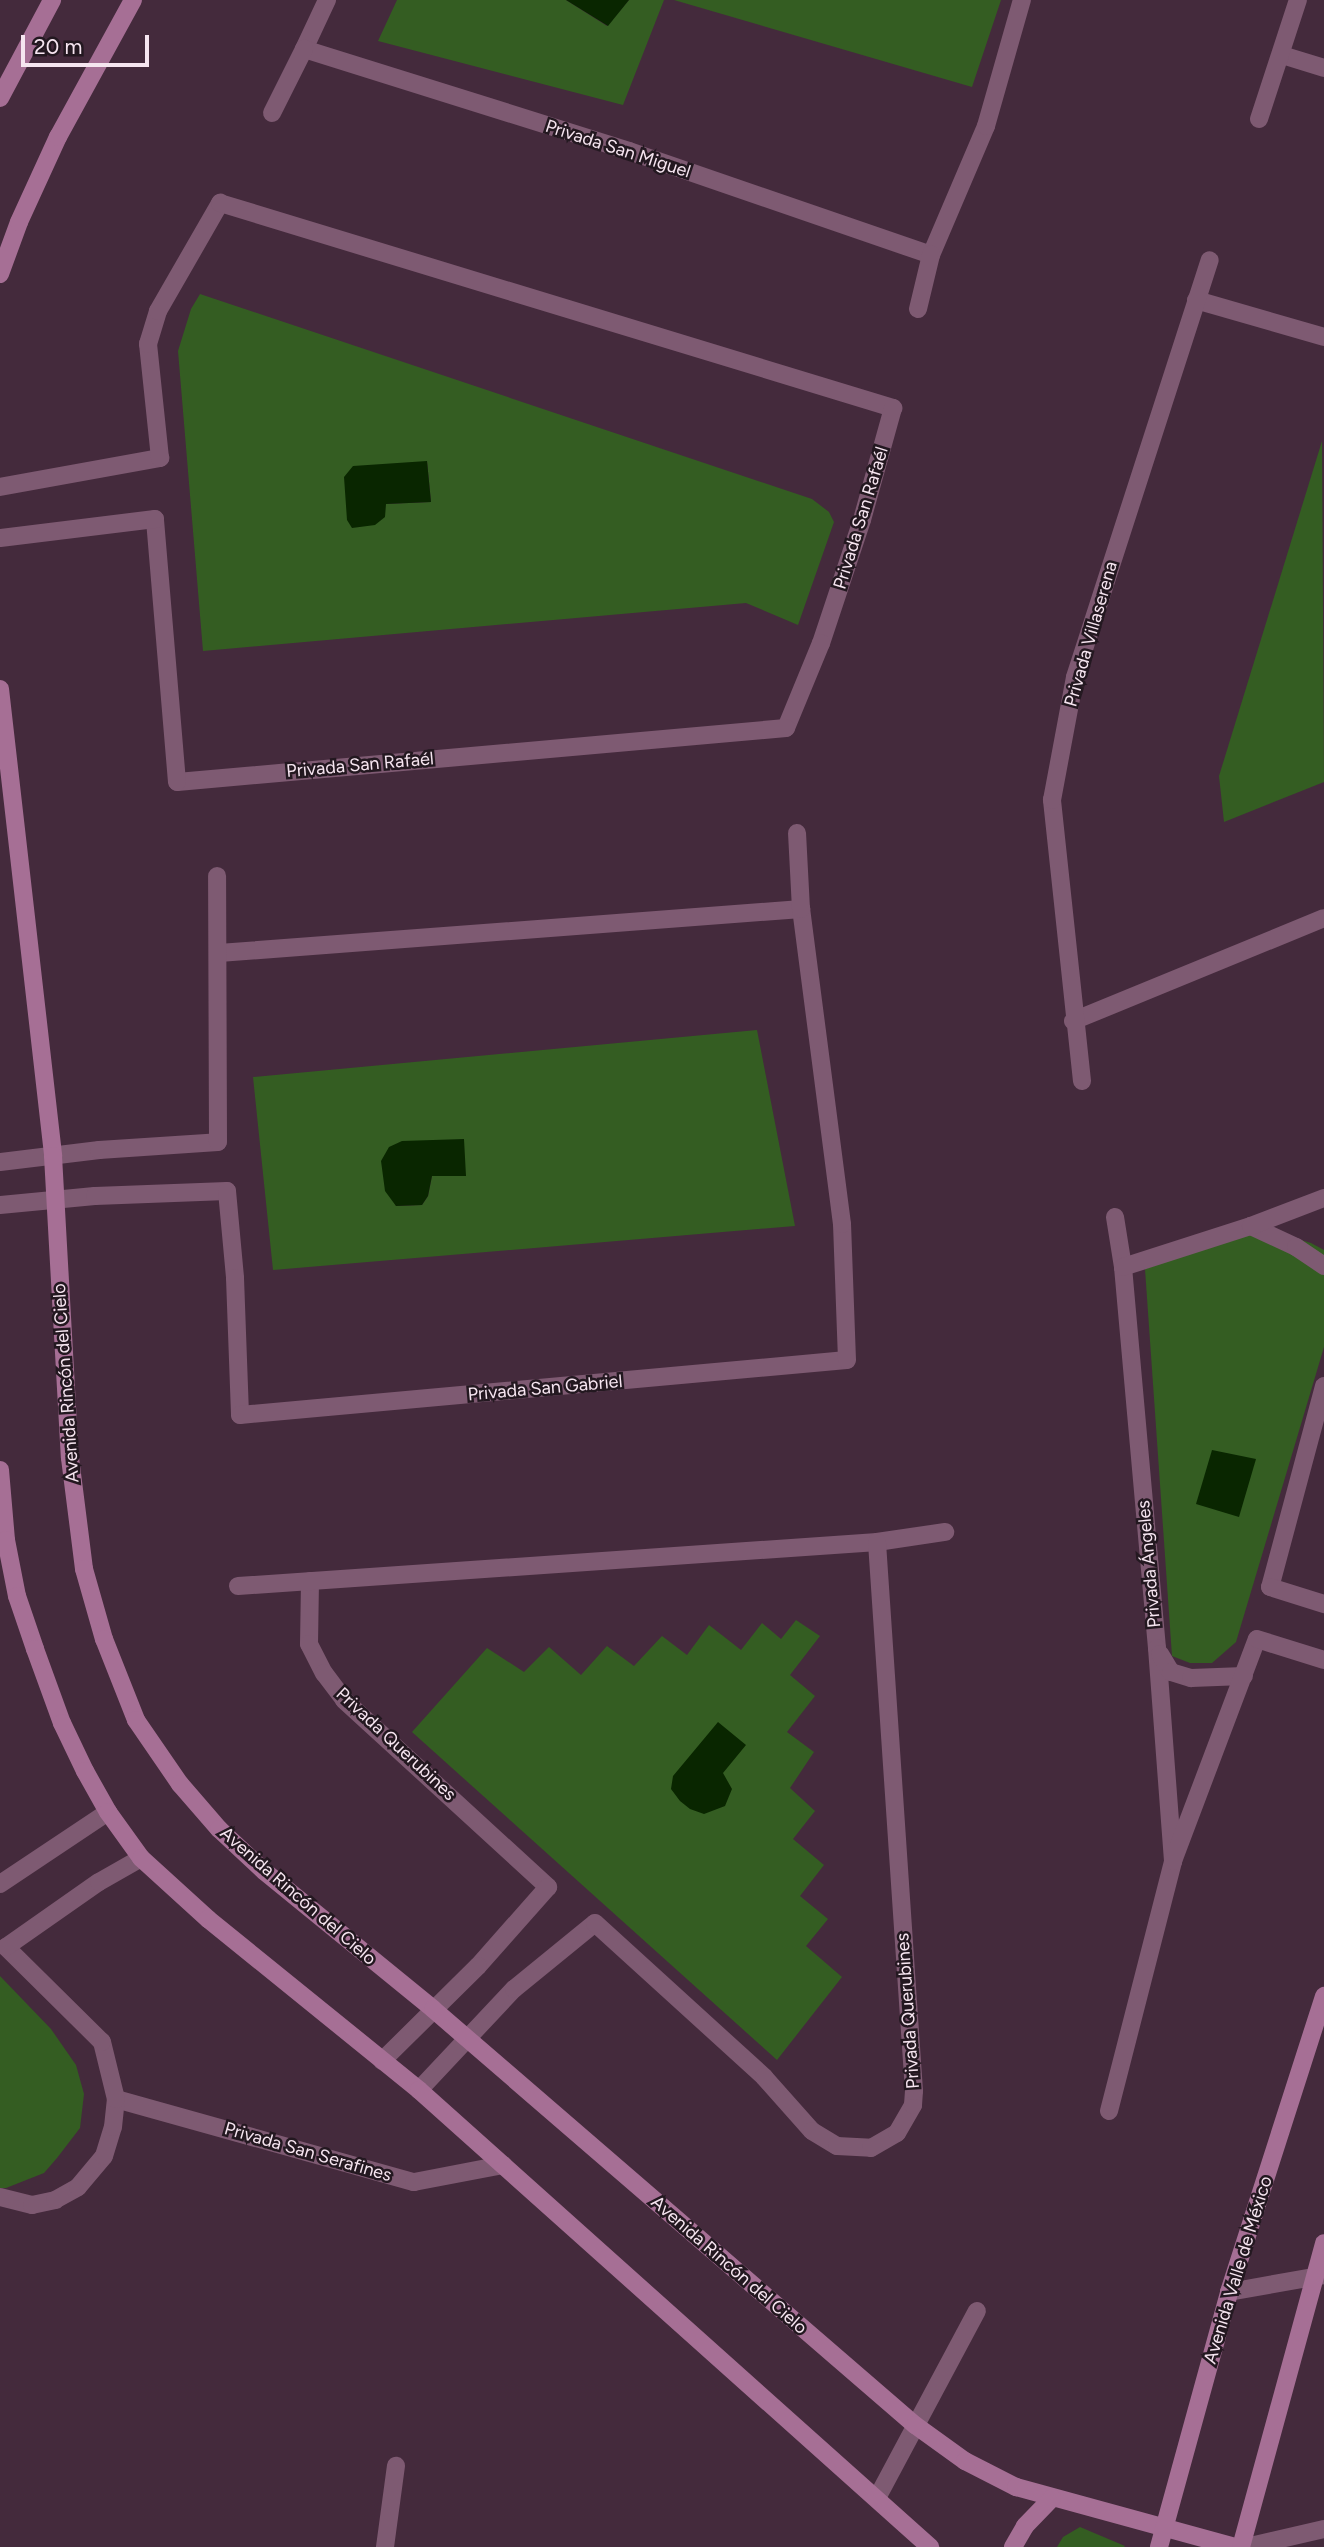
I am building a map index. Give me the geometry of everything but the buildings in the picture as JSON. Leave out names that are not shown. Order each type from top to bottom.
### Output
[{"type":"street","points":[[0,98],[52,0]]},
{"type":"street","points":[[0,274],[19,222],[58,137],[133,0]]},
{"type":"street","points":[[272,113],[327,0]]},
{"type":"street","points":[[918,309],[930,255],[986,125],[1022,0]]},
{"type":"street","points":[[1259,119],[1298,0]]},
{"type":"street","name":"Privada San Miguel","points":[[304,49],[629,151],[930,255]]},
{"type":"street","points":[[1282,55],[1324,68]]},
{"type":"street","name":"Privada San Rafaél","points":[[0,487],[160,458],[148,344],[158,311],[220,203],[893,408],[862,520],[834,606],[786,728],[177,782],[155,519],[0,538]]},
{"type":"street","name":"Privada Villaserena","points":[[1082,1081],[1073,1021],[1052,800],[1074,677],[1210,260]]},
{"type":"street","points":[[1196,300],[1324,337]]},
{"type":"street","name":"Avenida Rincón del Cielo","points":[[0,689],[53,1156],[70,1458],[85,1569],[104,1639],[136,1720],[180,1784],[219,1829],[264,1871],[433,2009],[915,2425],[965,2461],[1017,2487],[1164,2529],[1241,2547]]},
{"type":"street","name":"Privada San Gabriel","points":[[0,1205],[54,1199],[227,1191],[235,1278],[240,1415],[847,1360],[842,1224],[801,909],[797,833]]},
{"type":"street","points":[[0,1162],[218,1142],[217,876]]},
{"type":"street","points":[[219,953],[801,909]]},
{"type":"street","points":[[1073,1021],[1324,918]]},
{"type":"street","points":[[1123,1267],[1251,1226],[1324,1198]]},
{"type":"street","name":"Privada Ángeles","points":[[1115,1217],[1123,1267],[1157,1648],[1172,1861]]},
{"type":"street","points":[[1251,1226],[1296,1247],[1324,1266]]},
{"type":"street","points":[[1324,1386],[1270,1587],[1324,1604]]},
{"type":"street","points":[[0,1470],[6,1540],[17,1596],[62,1723],[108,1812],[141,1858],[208,1919],[419,2090],[930,2547]]},
{"type":"street","points":[[239,1586],[877,1542],[945,1532]]},
{"type":"street","name":"Privada Querubines","points":[[419,2090],[514,1989],[595,1923],[764,2077],[812,2131],[836,2146],[871,2148],[897,2133],[913,2105],[914,2091],[877,1542]]},
{"type":"street","name":"Privada Querubines","points":[[310,1581],[309,1644],[324,1673],[344,1700],[548,1887],[478,1966],[382,2061]]},
{"type":"street","name":"Privada Ángeles","points":[[1109,2111],[1172,1861],[1257,1639],[1324,1660]]},
{"type":"street","points":[[1157,1648],[1171,1672],[1191,1678],[1244,1676]]},
{"type":"street","points":[[0,1884],[108,1812]]},
{"type":"street","points":[[0,2197],[32,2204],[55,2200],[78,2187],[104,2156],[113,2127],[116,2099],[102,2042],[6,1947],[99,1882],[141,1858]]},
{"type":"street","name":"Avenida Valle de México","points":[[1159,2547],[1229,2292],[1324,1998]]},
{"type":"street","name":"Privada San Serafines","points":[[116,2099],[414,2182],[503,2165]]},
{"type":"street","points":[[1324,2244],[1319,2277],[1241,2547],[1324,2529]]},
{"type":"street","points":[[1229,2292],[1319,2277]]},
{"type":"street","points":[[877,2498],[977,2311]]},
{"type":"street","points":[[385,2547],[396,2466]]},
{"type":"street","points":[[1013,2547],[1025,2526],[1052,2498]]},
{"type":"shaded area","points":[[397,0],[566,0],[607,26],[629,0],[664,0],[623,105],[378,41]]},
{"type":"shaded area","points":[[566,0],[629,0],[608,26]]},
{"type":"shaded area","points":[[674,0],[1001,0],[972,87]]},
{"type":"shaded area","points":[[200,294],[812,499],[829,512],[834,522],[798,625],[746,603],[203,651],[178,351],[191,309]],"holes":[[[427,461],[431,502],[386,504]]]},
{"type":"shaded area","points":[[1322,441],[1324,782],[1224,822],[1219,776]]},
{"type":"shaded area","points":[[427,461],[431,502],[386,504],[385,517],[375,525],[352,528],[347,520],[344,477],[353,466]]},
{"type":"shaded area","points":[[757,1030],[795,1226],[273,1270],[253,1077]],"holes":[[[464,1140],[432,1176],[428,1196],[422,1205],[396,1206],[392,1198]]]},
{"type":"shaded area","points":[[464,1139],[466,1176],[432,1176],[428,1196],[422,1205],[396,1206],[385,1191],[381,1161],[389,1147],[402,1141]]},
{"type":"shaded area","points":[[1261,1228],[1311,1243],[1324,1250],[1324,1347],[1236,1642],[1212,1663],[1190,1663],[1172,1656],[1145,1269]]},
{"type":"shaded area","points":[[1212,1450],[1256,1459],[1239,1517],[1196,1504]]},
{"type":"shaded area","points":[[796,1620],[820,1636],[790,1675],[815,1696],[787,1732],[814,1752],[790,1788],[815,1811],[793,1839],[824,1865],[800,1896],[828,1919],[806,1946],[842,1977],[777,2060],[412,1732],[487,1648],[524,1672],[549,1647],[581,1675],[607,1646],[634,1666],[662,1636],[687,1655],[709,1625],[741,1650],[762,1623],[781,1639]]},
{"type":"shaded area","points":[[718,1722],[746,1745],[723,1773],[732,1789],[725,1806],[704,1814],[690,1809],[671,1789],[673,1776]]},
{"type":"shaded area","points":[[0,1976],[51,2029],[76,2065],[84,2094],[80,2128],[57,2158],[44,2173],[6,2188],[0,2188]]},
{"type":"shaded area","points":[[1080,2527],[1125,2546],[1057,2547],[1063,2537]]}]
